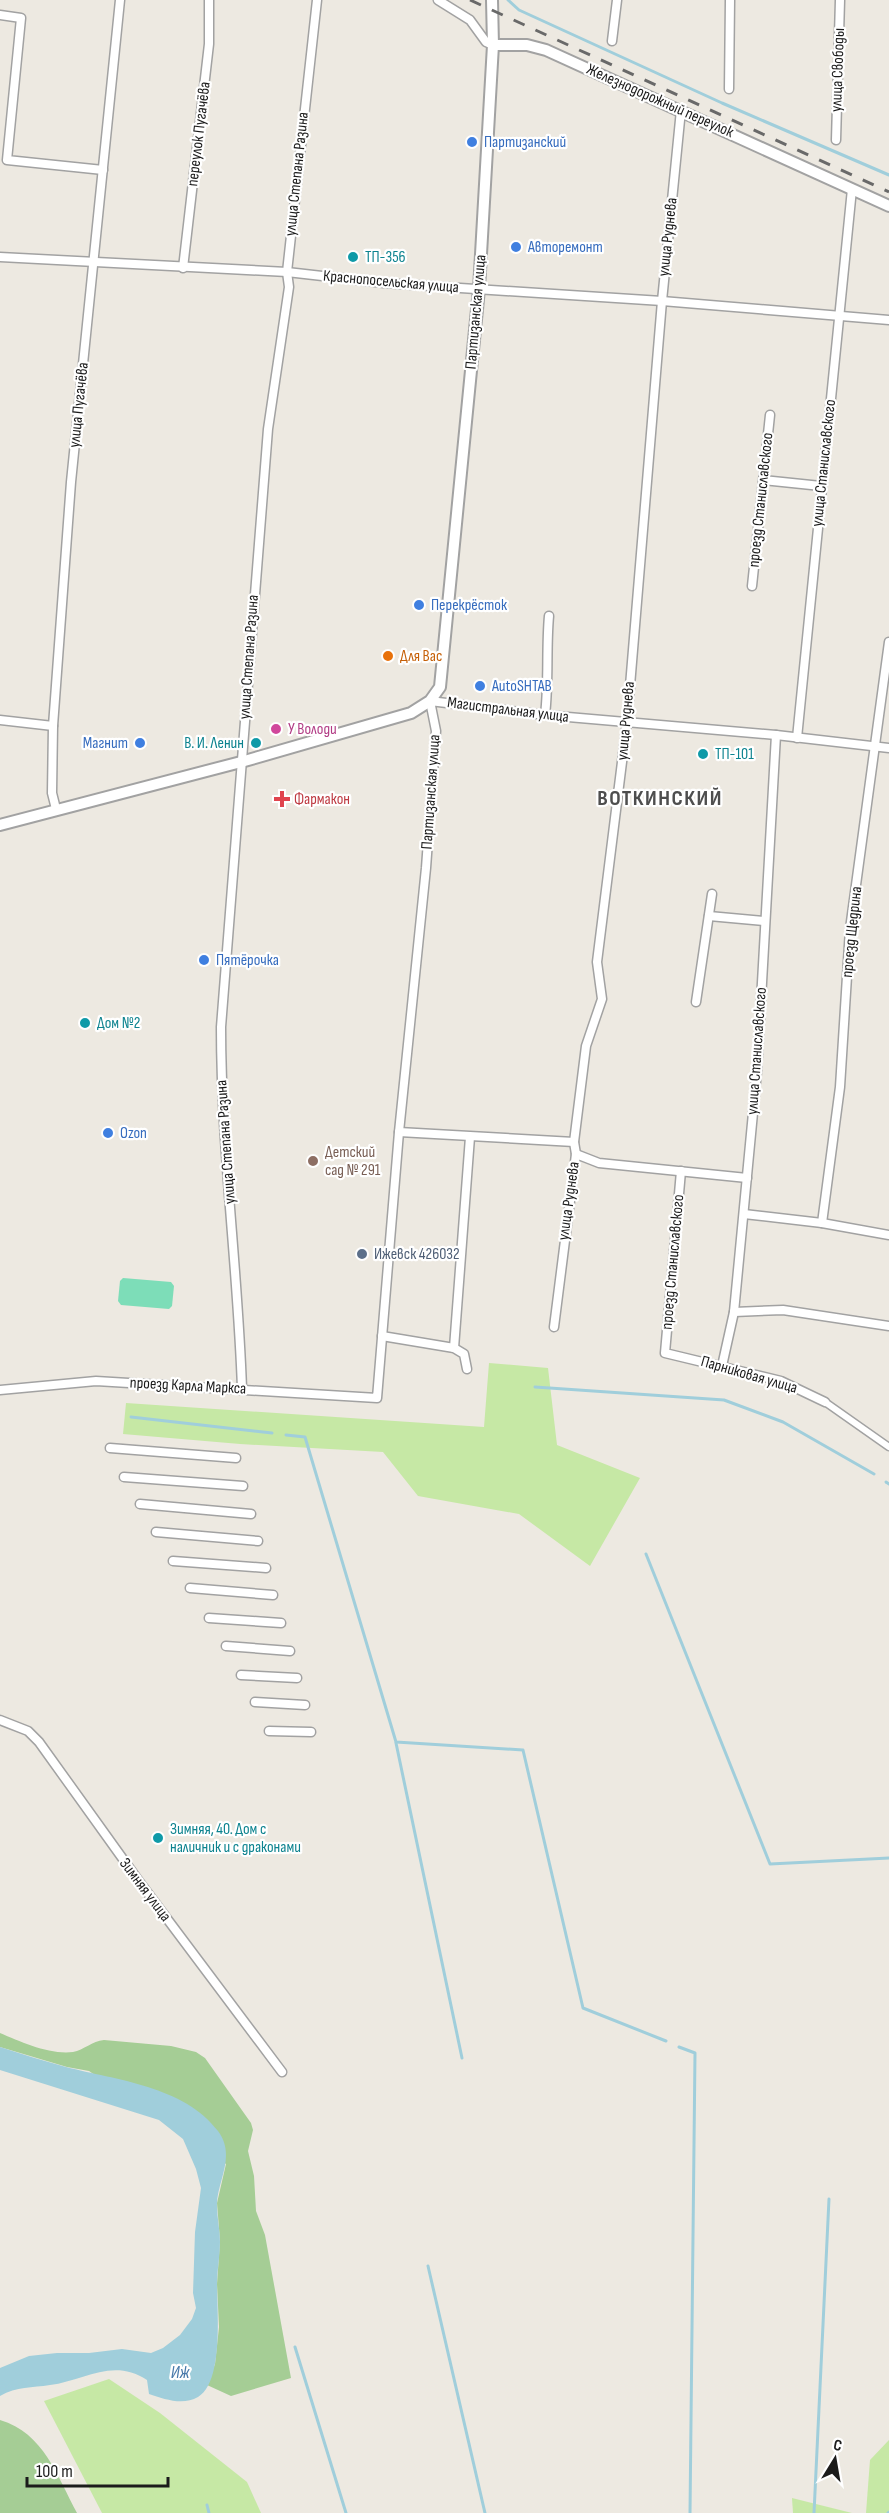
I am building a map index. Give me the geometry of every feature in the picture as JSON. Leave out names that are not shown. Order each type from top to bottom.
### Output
[{"type":"street","name":"улица Пугачёва","points":[[56,809],[52,793],[53,726],[71,482],[120,0]]},
{"type":"street","name":"переулок Пугачёва","points":[[183,268],[209,44],[209,0]]},
{"type":"street","name":"улица Степана Разина","points":[[242,1389],[221,1092],[221,1027],[268,429],[289,287],[287,272],[317,0]]},
{"type":"street","points":[[438,0],[470,20],[486,42],[493,45]]},
{"type":"street","name":"Партизанская улица","points":[[377,1398],[399,1132],[426,868],[436,731],[430,701],[440,687],[479,289],[493,45],[492,0]]},
{"type":"street","points":[[612,41],[617,0]]},
{"type":"street","points":[[729,89],[730,0]]},
{"type":"street","name":"улица Свободы","points":[[836,140],[840,0]]},
{"type":"street","points":[[0,15],[21,18],[8,160],[103,170]]},
{"type":"street","name":"Железнодорожный переулок","points":[[493,45],[527,45],[546,50],[889,206]]},
{"type":"street","name":"улица Руднева","points":[[554,1327],[576,1154],[574,1142],[586,1046],[602,999],[597,963],[627,722],[662,302],[681,110]]},
{"type":"street","name":"улица Станиславского","points":[[797,738],[852,189]]},
{"type":"street","name":"Краснопосельская улица","points":[[0,257],[287,272],[384,283],[889,320]]},
{"type":"street","name":"проезд Станиславского","points":[[752,586],[770,415]]},
{"type":"street","points":[[763,480],[821,486]]},
{"type":"street","points":[[545,716],[549,686],[546,653],[549,616]]},
{"type":"street","name":"проезд Щедрина","points":[[822,1223],[840,1087],[850,929],[889,642]]},
{"type":"street","name":"Магистральная улица","points":[[0,825],[241,762],[411,713],[430,701],[545,716],[776,735],[889,748]]},
{"type":"street","points":[[0,720],[53,726]]},
{"type":"street","name":"улица Станиславского","points":[[722,1366],[734,1312],[757,1071],[776,735]]},
{"type":"street","points":[[696,1002],[712,894]]},
{"type":"street","points":[[709,916],[764,921]]},
{"type":"street","points":[[399,1132],[574,1142]]},
{"type":"street","points":[[454,1348],[470,1137]]},
{"type":"street","name":"проезд Станиславского","points":[[576,1154],[599,1163],[747,1178]]},
{"type":"street","name":"проезд Станиславского","points":[[664,1353],[681,1171]]},
{"type":"street","points":[[744,1214],[822,1223],[889,1235]]},
{"type":"street","points":[[734,1312],[783,1310],[889,1326]]},
{"type":"street","points":[[382,1336],[454,1348],[464,1354],[467,1369]]},
{"type":"street","name":"Парниковая улица","points":[[664,1353],[781,1381],[825,1402],[889,1447]]},
{"type":"street","name":"проезд Карла Маркса","points":[[0,1390],[96,1381],[377,1398]]},
{"type":"street","points":[[110,1448],[236,1458]]},
{"type":"street","points":[[124,1477],[243,1486]]},
{"type":"street","points":[[140,1504],[251,1514]]},
{"type":"street","points":[[156,1532],[258,1541]]},
{"type":"street","points":[[173,1561],[266,1569]]},
{"type":"street","points":[[190,1588],[273,1595]]},
{"type":"street","points":[[209,1618],[281,1623]]},
{"type":"street","points":[[226,1646],[290,1651]]},
{"type":"street","points":[[241,1675],[297,1678]]},
{"type":"street","points":[[255,1702],[305,1705]]},
{"type":"street","name":"Зимняя улица","points":[[0,1720],[28,1731],[39,1742],[138,1880],[282,2072]]},
{"type":"street","points":[[269,1731],[311,1732]]},
{"type":"green space","points":[[123,1278],[171,1282],[174,1286],[172,1306],[169,1309],[121,1305],[118,1301],[120,1281]]},
{"type":"green space","points":[[489,1363],[548,1368],[557,1445],[640,1478],[590,1566],[519,1514],[418,1496],[383,1452],[240,1444],[123,1434],[126,1403],[484,1427]]},
{"type":"green space","points":[[0,2033],[55,2052],[73,2052],[104,2040],[171,2046],[196,2052],[205,2058],[251,2123],[253,2130],[248,2151],[254,2176],[256,2211],[265,2235],[291,2378],[231,2396],[207,2385],[215,2364],[219,2327],[217,2284],[220,2241],[217,2203],[226,2164],[89,2071],[67,2067],[0,2047]]},
{"type":"green space","points":[[109,2379],[160,2413],[247,2482],[261,2513],[102,2513],[44,2401]]},
{"type":"green space","points":[[0,2420],[15,2426],[38,2445],[48,2458],[77,2513],[0,2513]]},
{"type":"green space","points":[[889,2440],[889,2513],[866,2513],[870,2460]]},
{"type":"green space","points":[[792,2498],[852,2513],[793,2513]]},
{"type":"water","name":"Иж","points":[[0,2047],[168,2094],[204,2116],[218,2131],[226,2150],[226,2160],[217,2206],[220,2242],[217,2278],[217,2344],[212,2377],[206,2389],[198,2397],[186,2401],[161,2398],[149,2394],[147,2380],[134,2373],[110,2370],[62,2383],[19,2389],[0,2396],[0,2368],[29,2356],[122,2349],[151,2353],[163,2348],[180,2335],[192,2319],[196,2308],[193,2293],[195,2232],[201,2188],[196,2169],[183,2139],[159,2120],[0,2070]]},
{"type":"waterway","points":[[508,0],[519,10],[722,103],[889,175]]},
{"type":"waterway","points":[[535,1387],[724,1400],[783,1422],[874,1474]]},
{"type":"waterway","points":[[131,1417],[272,1433]]},
{"type":"waterway","points":[[286,1435],[305,1437],[396,1742],[523,1750],[583,2008],[666,2041]]},
{"type":"waterway","points":[[646,1554],[770,1864],[889,1858]]},
{"type":"waterway","points":[[396,1743],[462,2058]]},
{"type":"waterway","points":[[679,2047],[695,2053],[690,2513]]},
{"type":"waterway","points":[[814,2513],[829,2199]]},
{"type":"waterway","points":[[428,2266],[485,2513]]},
{"type":"waterway","points":[[295,2347],[346,2513]]},
{"type":"waterway","points":[[207,2505],[209,2513]]},
{"type":"railway","points":[[470,0],[889,192]]},
{"type":"place","name":"Партизанский","points":[[472,142]]},
{"type":"place","name":"Авторемонт","points":[[516,247]]},
{"type":"place","name":"ТП-356","points":[[353,257]]},
{"type":"place","name":"Перекрёсток","points":[[419,605]]},
{"type":"place","name":"Для Вас","points":[[388,656]]},
{"type":"place","name":"AutoSHTAB","points":[[480,686]]},
{"type":"place","name":"У Володи","points":[[276,729]]},
{"type":"place","name":"Магнит","points":[[140,743]]},
{"type":"place","name":"В. И. Ленин","points":[[256,743]]},
{"type":"place","name":"ТП-101","points":[[703,754]]},
{"type":"place","name":"Фармакон","points":[[282,799]]},
{"type":"place","name":"Пятёрочка","points":[[204,960]]},
{"type":"place","name":"Дом №2","points":[[85,1023]]},
{"type":"place","name":"Ozon","points":[[108,1133]]},
{"type":"place","name":"Детский сад № 291","points":[[313,1161]]},
{"type":"place","name":"Ижевск 426032","points":[[362,1254]]},
{"type":"place","name":"Зимняя, 40. Дом с наличник и с драконами","points":[[158,1838]]},
{"type":"district","name":"ВОТКИНСКИЙ","points":[[660,798]]}]
